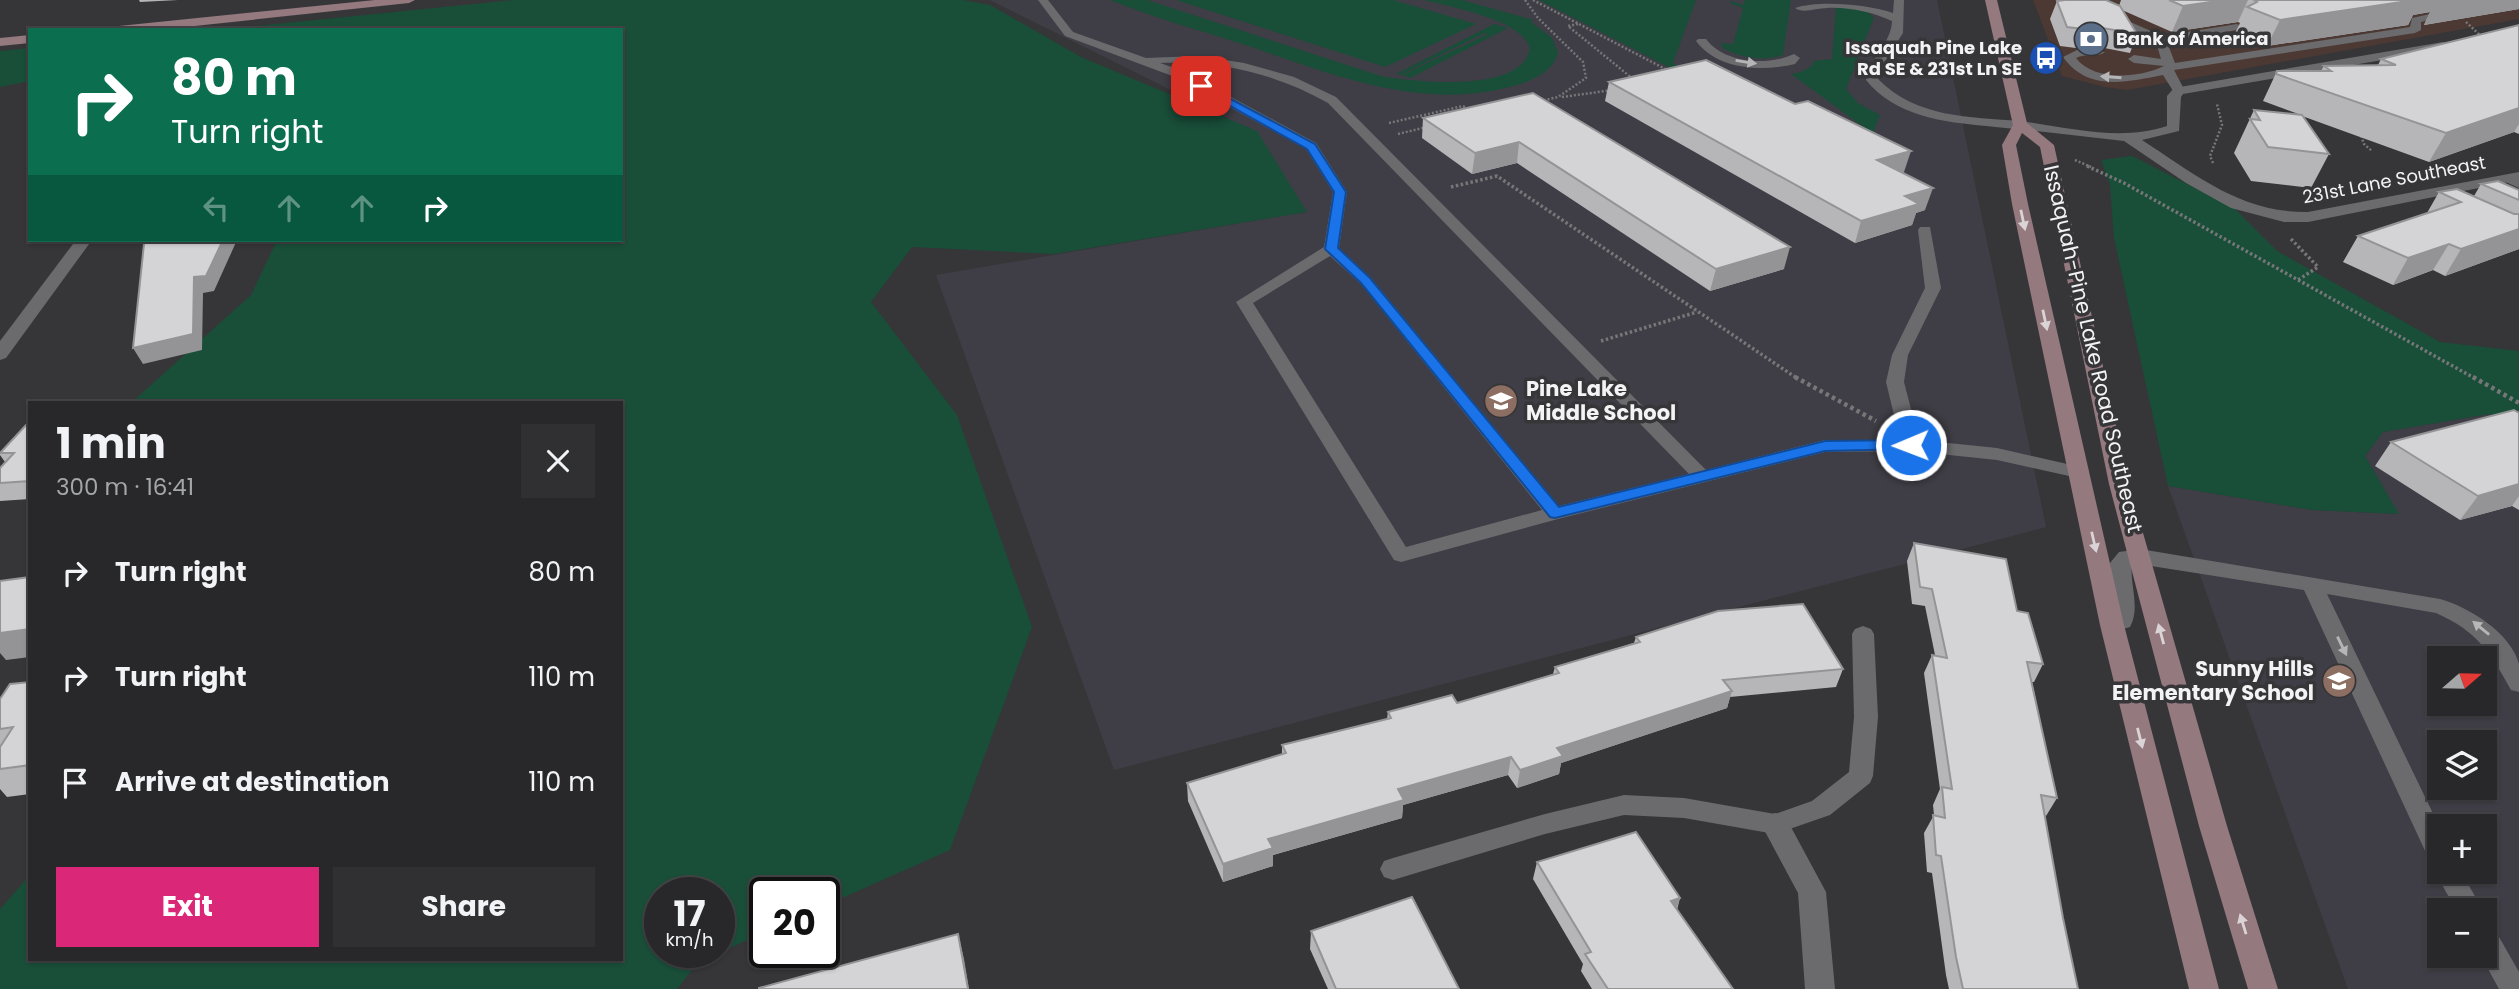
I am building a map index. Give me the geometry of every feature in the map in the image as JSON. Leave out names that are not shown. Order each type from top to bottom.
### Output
[{"type":"main road","points":[[138,28],[409,0]]},
{"type":"main road","name":"Issaquah-Pine Lake Road Southeast","points":[[1991,0],[2020,125],[2047,145],[2119,484],[2213,826],[2263,989]]},
{"type":"main road","points":[[0,42],[28,39]]},
{"type":"main road","name":"Issaquah-Pine Lake Road Southeast","points":[[2020,125],[2009,145],[2078,472],[2112,625],[2204,989]]},
{"type":"street","points":[[2020,125],[2129,138],[2152,136],[2174,128],[2174,96],[2179,91],[2463,42]]},
{"type":"street","name":"231st Lane Southeast","points":[[2129,138],[2207,187],[2259,214],[2276,218],[2308,217],[2419,195],[2515,180]]},
{"type":"street","points":[[0,354],[83,242]]},
{"type":"street","points":[[1775,824],[1811,892],[1820,989]]},
{"type":"lane","points":[[1043,0],[1069,34],[1179,74],[1311,146],[1340,192],[1331,249],[1244,302],[1401,555],[1555,513],[1825,446],[1911,445],[1997,454],[2078,472]]},
{"type":"lane","points":[[1899,0],[1897,33],[1874,69],[1872,80],[1881,92],[1893,101],[1917,109],[1955,118],[2020,125]]},
{"type":"lane","points":[[2072,0],[2161,40],[2237,27]]},
{"type":"lane","points":[[1800,8],[1823,1],[1843,1],[1862,5],[1898,19]]},
{"type":"lane","points":[[2100,55],[2075,53],[2069,57],[2075,66],[2097,76],[2124,78],[2165,66],[2415,30],[2416,20],[2468,10]]},
{"type":"lane","points":[[2161,40],[2165,66],[2179,91]]},
{"type":"lane","points":[[1702,41],[1712,54],[1727,59],[1765,65],[1791,62],[1794,58]]},
{"type":"lane","points":[[1143,61],[1175,59],[1253,68],[1296,80],[1332,100],[1703,477]]},
{"type":"lane","points":[[2134,59],[2165,66]]},
{"type":"lane","points":[[2419,195],[2443,206]]},
{"type":"lane","points":[[1911,445],[1895,382],[1900,355],[1933,288],[1925,230]]},
{"type":"lane","points":[[1331,249],[1366,281],[1555,513]]},
{"type":"lane","points":[[2112,625],[2122,622],[2125,614],[2120,563],[2126,557],[2140,556],[2440,606],[2462,615],[2494,639],[2519,684]]},
{"type":"lane","points":[[2312,585],[2427,828]]},
{"type":"lane","points":[[1393,869],[1545,824],[1624,805],[1684,808],[1775,824],[1821,808],[1861,776],[1866,718],[1863,634]]},
{"type":"lane","points":[[2497,959],[2514,989]]},
{"type":"path","points":[[1525,0],[1538,18],[1583,62],[1586,78],[1574,89],[1558,97]]},
{"type":"path","points":[[1534,0],[1679,76]]},
{"type":"path","points":[[1578,24],[1568,26],[1640,85]]},
{"type":"path","points":[[1531,103],[1623,88]]},
{"type":"path","points":[[2214,165],[2210,156],[2222,132],[2223,120],[2215,101],[2226,100]]},
{"type":"path","points":[[1381,125],[1463,106],[1478,116],[1465,118]]},
{"type":"path","points":[[1372,141],[1429,127]]},
{"type":"path","points":[[2361,128],[2361,139],[2372,151]]},
{"type":"path","points":[[2074,159],[2124,183],[2519,404]]},
{"type":"path","points":[[1446,188],[1497,176],[1791,375],[1877,421]]},
{"type":"path","points":[[2276,218],[2297,247],[2318,267],[2298,280]]},
{"type":"path","points":[[1600,341],[1697,312]]},
{"type":"shaded area","name":"Pine Lake Middle School","points":[[990,0],[1937,0],[2046,527],[1114,770],[936,275],[1306,212],[1227,118]]},
{"type":"shaded area","points":[[2033,0],[2519,0],[2519,19],[2127,90],[2062,76]]},
{"type":"shaded area","name":"Sunny Hills Elementary School","points":[[2489,414],[2519,429],[2519,989],[2348,989],[2168,486],[2312,510],[2398,514],[2365,456],[2383,432]]},
{"type":"green space","points":[[513,0],[963,0],[990,5],[1081,57],[1257,131],[1307,212],[1054,254],[912,247],[871,302],[957,415],[1032,627],[950,850],[840,899],[840,877],[749,877],[749,939],[735,945],[735,877],[644,877],[644,968],[693,968],[677,989],[0,989],[0,909],[28,877],[28,961],[623,961],[623,401],[133,401],[251,295],[276,242],[623,242],[623,28],[238,28]]},
{"type":"green space","points":[[1110,0],[1147,0],[1381,76],[1417,81],[1465,82],[1488,79],[1508,73],[1523,63],[1530,48],[1524,38],[1499,22],[1424,0],[1462,0],[1533,20],[1531,22],[1552,38],[1558,53],[1552,65],[1542,74],[1517,85],[1482,93],[1446,95],[1412,92],[1343,78]]},
{"type":"green space","points":[[1176,0],[1393,0],[1476,24],[1385,67]]},
{"type":"green space","points":[[1539,0],[1696,0],[1673,63],[1683,70],[1678,72]]},
{"type":"green space","points":[[1745,0],[1791,0],[1783,55],[1753,58],[1723,48],[1721,43],[1733,44],[1743,8],[1730,1],[1743,5]]},
{"type":"green space","points":[[1836,5],[1867,11],[1874,18],[1846,89],[1858,103],[1880,115],[1873,134],[1791,74],[1813,65],[1813,61],[1832,59]]},
{"type":"green space","points":[[1494,24],[1508,28],[1410,78],[1402,75],[1488,34],[1485,33],[1400,75],[1396,74]]},
{"type":"green space","points":[[28,48],[28,81],[0,87],[0,51]]},
{"type":"green space","points":[[2132,156],[2234,208],[2277,251],[2440,342],[2519,351],[2519,429],[2489,414],[2383,432],[2365,456],[2399,514],[2312,510],[2168,486],[2114,238],[2110,185],[2101,160]]},
{"type":"building","points":[[2106,0],[2120,6],[2137,34],[2091,26],[2083,29],[2067,27],[2057,1]]},
{"type":"building","points":[[2169,0],[2224,0],[2183,6]]},
{"type":"building","points":[[2254,0],[2415,0],[2280,20],[2247,7],[2257,2]]},
{"type":"building","points":[[2519,25],[2519,108],[2446,133],[2276,74],[2277,71],[2331,71],[2324,66],[2396,65],[2381,59]]},
{"type":"building","points":[[1706,60],[1795,104],[1808,101],[1911,151],[1877,160],[1933,188],[1905,196],[1919,204],[1861,221],[1609,82]]},
{"type":"building","points":[[1533,93],[1790,247],[1716,269],[1519,142],[1475,153],[1423,118]]},
{"type":"building","points":[[2254,110],[2302,115],[2329,154],[2268,147],[2250,119],[2260,120]]},
{"type":"building","points":[[2498,181],[2519,190],[2519,200],[2481,184]]},
{"type":"building","points":[[2457,189],[2519,214],[2519,229],[2461,249],[2449,244],[2408,258],[2358,236],[2461,202],[2439,192]]},
{"type":"building","points":[[222,242],[206,276],[194,277],[193,334],[133,348],[144,244]]},
{"type":"building","points":[[2514,410],[2519,413],[2519,484],[2478,496],[2391,442]]},
{"type":"building","points":[[28,424],[28,481],[0,483],[0,468],[14,453],[0,453]]},
{"type":"building","points":[[1914,543],[2006,559],[2017,611],[2028,613],[2043,664],[2027,662],[2057,798],[2041,795],[2078,989],[1963,989],[1941,856],[1936,855],[1933,815],[1945,818],[1942,787],[1952,789],[1932,655],[1947,658],[1932,589],[1920,587]]},
{"type":"building","points":[[28,577],[28,629],[0,633],[0,581]]},
{"type":"building","points":[[1803,604],[1843,669],[1723,680],[1732,691],[1557,748],[1563,756],[1520,770],[1511,757],[1398,789],[1404,800],[1268,839],[1273,848],[1223,864],[1187,783],[1286,753],[1282,745],[1391,718],[1388,712],[1452,695],[1457,703],[1559,673],[1555,667],[1640,642],[1636,637],[1718,611]]},
{"type":"building","points":[[28,682],[28,765],[0,769],[0,747],[13,727],[0,729],[0,699],[10,684]]},
{"type":"building","points":[[1636,832],[1680,898],[1671,901],[1733,989],[1608,989],[1585,954],[1591,952],[1537,862]]},
{"type":"building","points":[[1412,897],[1459,989],[1336,989],[1311,931]]},
{"type":"building","points":[[958,934],[968,989],[759,989]]},
{"type":"place","name":"Bank of America","points":[[2091,39]]},
{"type":"place","name":"Issaquah Pine Lake Rd SE & 231st Ln SE","points":[[2046,58]]},
{"type":"place","name":"Pine Lake Middle School","points":[[1501,401]]},
{"type":"place","name":"Sunny Hills Elementary School","points":[[2339,681]]},
{"type":"route","points":[[1201,86],[1311,146],[1340,192],[1331,249],[1366,281],[1555,513],[1825,446],[1911,445]]}]
